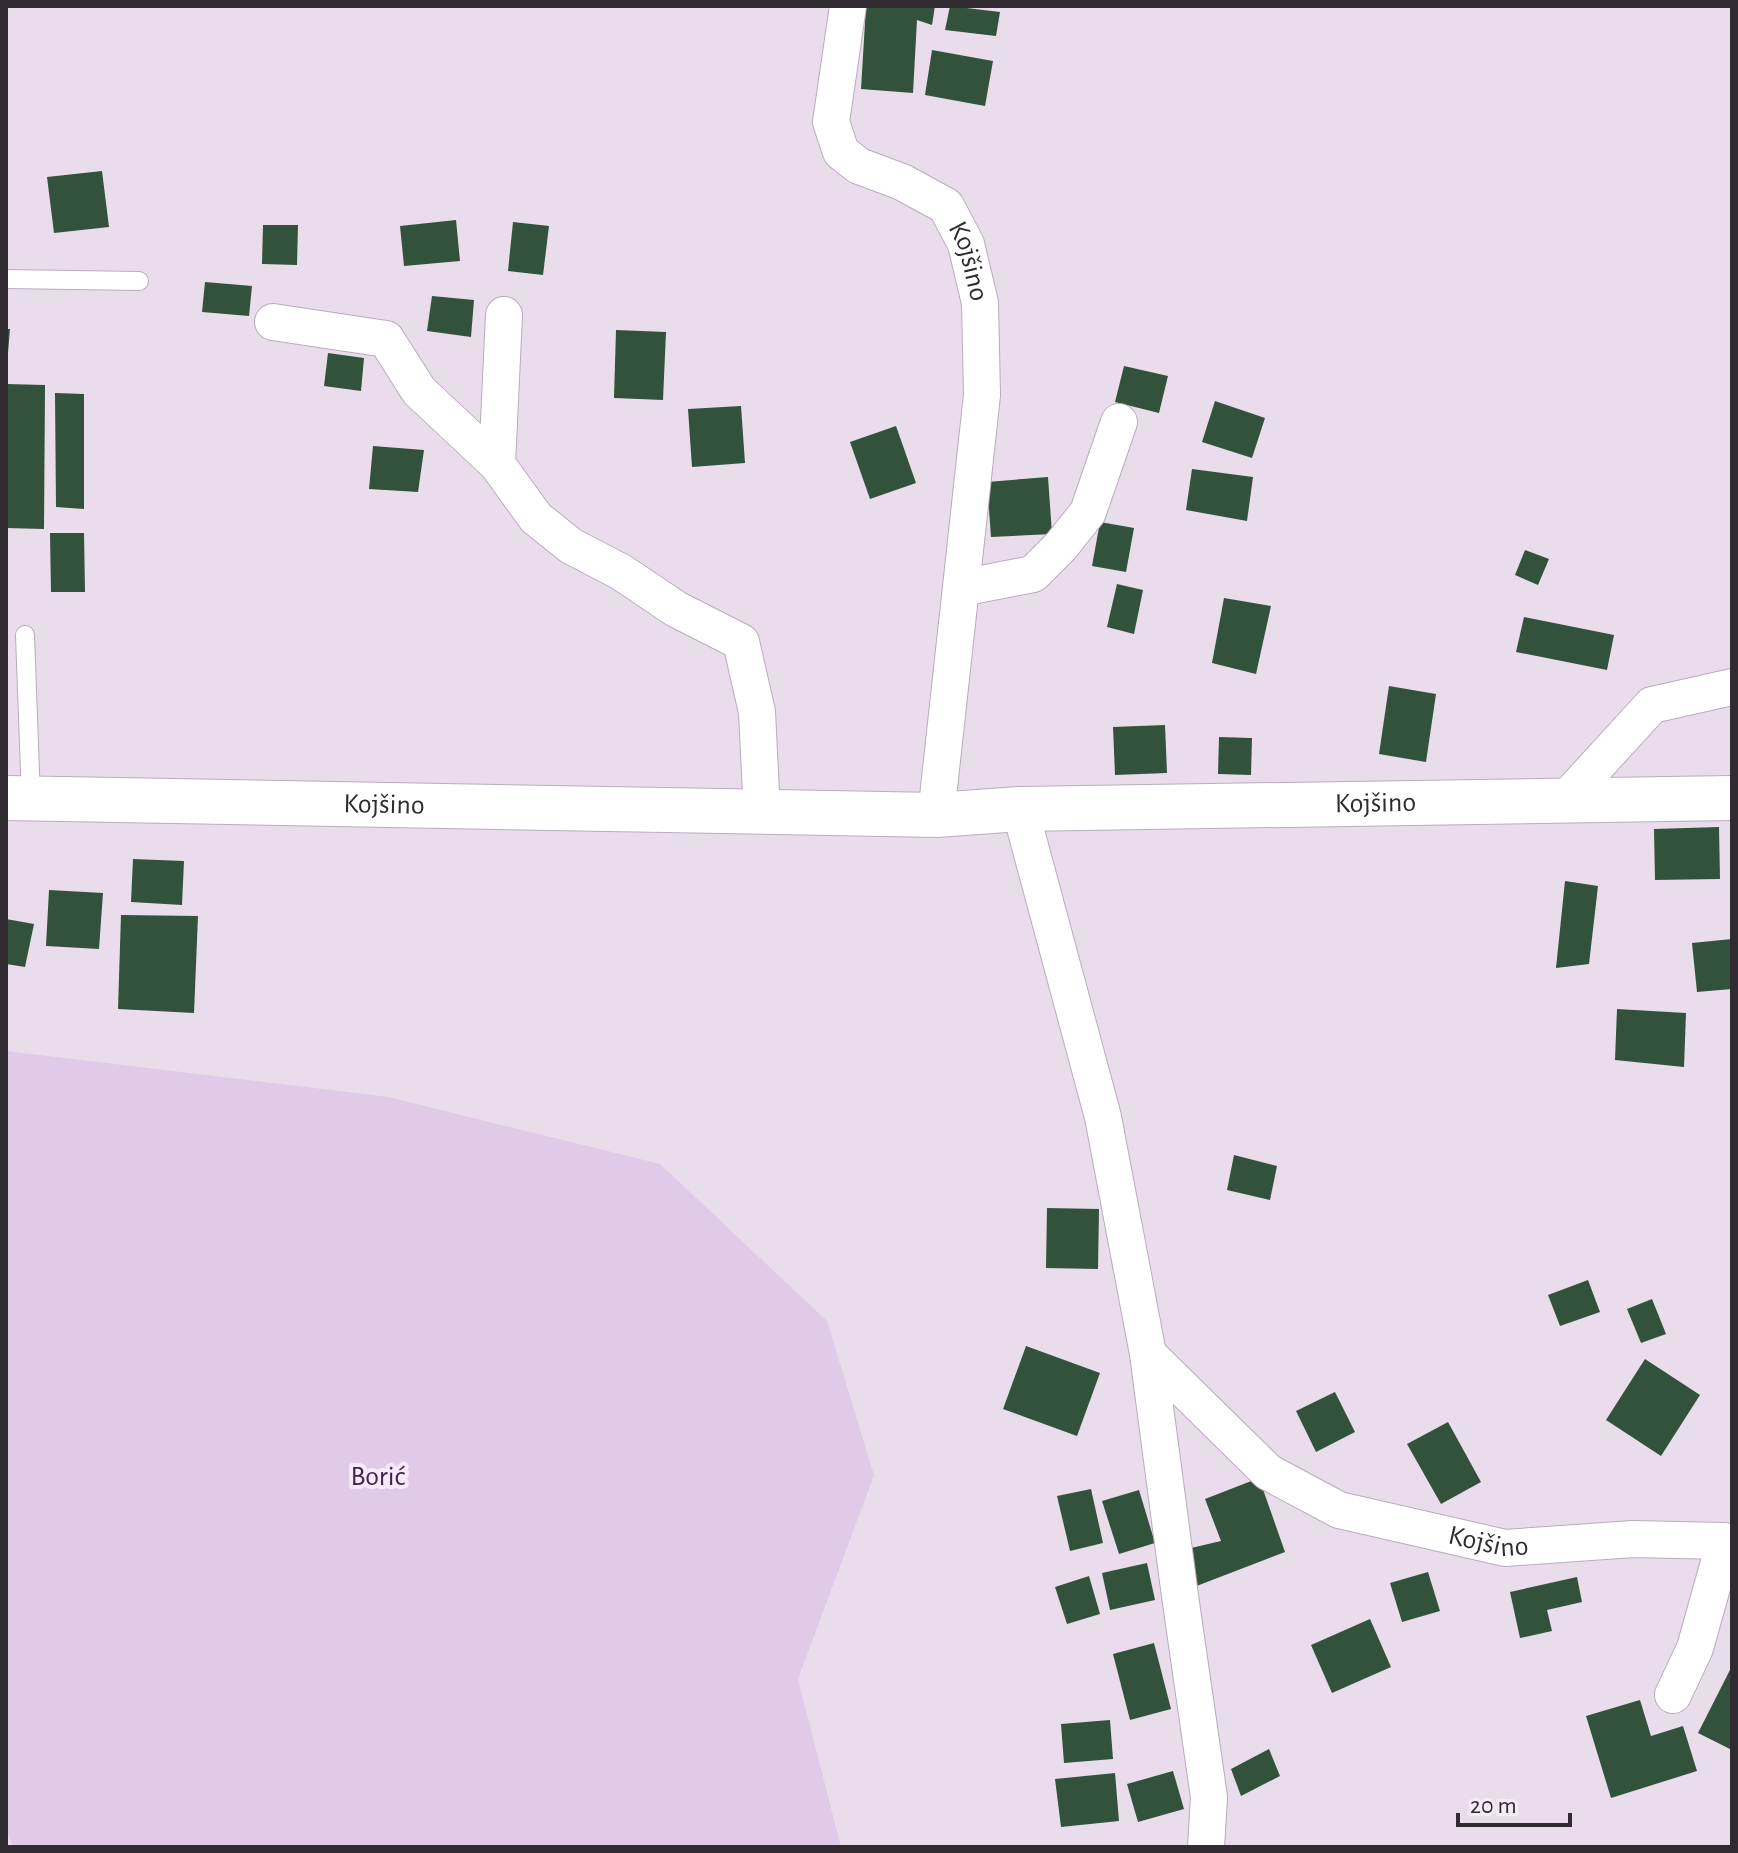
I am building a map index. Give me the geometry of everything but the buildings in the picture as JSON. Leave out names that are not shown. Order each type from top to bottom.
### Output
[{"type":"street","name":"Kojšino","points":[[848,6],[831,122],[841,152],[859,166],[902,182],[946,206],[966,244],[980,303],[982,395],[936,815]]},
{"type":"street","points":[[497,464],[504,315]]},
{"type":"street","points":[[273,322],[386,339],[419,391],[497,464],[536,518],[571,546],[621,572],[676,609],[741,642],[757,712],[762,813]]},
{"type":"street","points":[[961,588],[1033,574],[1061,546],[1088,512],[1119,422]]},
{"type":"street","points":[[1566,799],[1652,705],[1732,687]]},
{"type":"street","name":"Kojšino","points":[[19,798],[936,815],[1020,809],[1732,798]]},
{"type":"street","points":[[1020,809],[1103,1117],[1148,1354],[1209,1797],[1206,1847]]},
{"type":"street","name":"Kojšino","points":[[1148,1354],[1268,1472],[1339,1510],[1505,1548],[1633,1539],[1725,1541],[1695,1648],[1673,1695]]},
{"type":"lane","points":[[6,279],[139,281]]},
{"type":"lane","points":[[19,798],[25,635]]},
{"type":"green space","name":"Borić","points":[[6,1051],[389,1097],[660,1164],[827,1321],[874,1475],[798,1679],[841,1847],[13,1847],[6,1829]]}]
